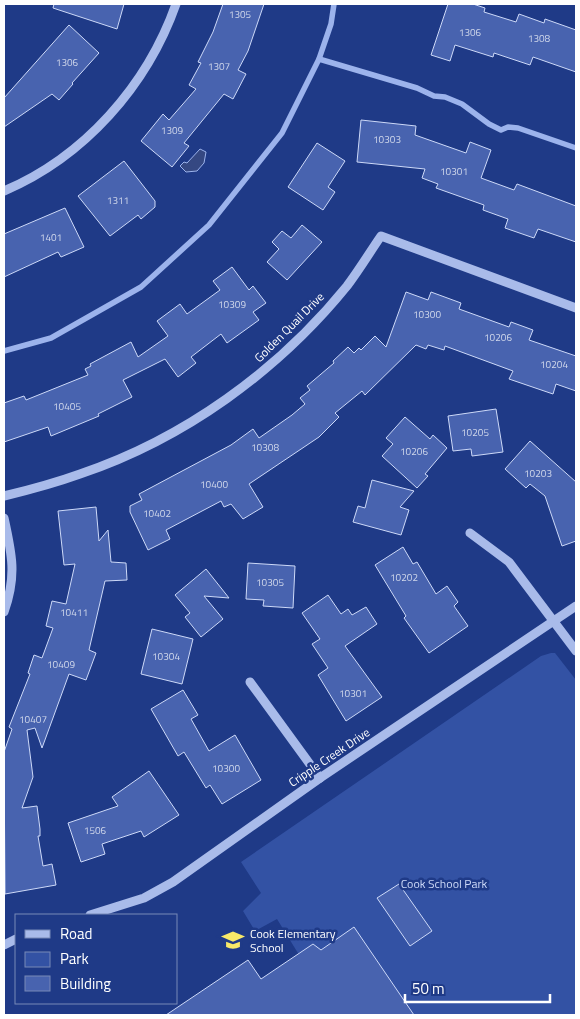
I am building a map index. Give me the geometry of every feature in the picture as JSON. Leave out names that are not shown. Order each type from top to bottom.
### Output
[{"type":"street","points":[[4,191],[38,174],[76,147],[105,121],[141,75],[168,26],[176,4]]},
{"type":"street","name":"Golden Quail Drive","points":[[4,496],[82,474],[123,457],[203,414],[247,385],[318,320],[348,284],[381,236],[576,308]]},
{"type":"street","points":[[4,518],[14,572],[12,587],[4,612]]},
{"type":"street","points":[[470,533],[509,562],[556,621],[576,651]]},
{"type":"street","name":"Cripple Creek Drive","points":[[93,914],[144,898],[173,882],[320,778],[576,606]]},
{"type":"street","points":[[250,682],[320,778]]},
{"type":"green space","name":"Cook School Park","points":[[555,653],[576,680],[576,1015],[336,1015],[277,919],[255,931],[243,911],[261,893],[241,862],[541,656]]},
{"type":"shaded area","points":[[200,149],[206,152],[204,163],[197,171],[186,172],[180,166],[184,162],[187,163]]},
{"type":"building","points":[[54,4],[124,4],[117,29],[53,8]]},
{"type":"building","points":[[223,4],[264,4],[248,51],[238,70],[246,74],[233,99],[224,94],[184,143],[189,146],[172,167],[141,141],[163,114],[169,120],[196,89],[189,85],[201,63],[198,62],[213,32]]},
{"type":"building","points":[[448,4],[473,4],[485,8],[484,12],[516,22],[519,14],[544,23],[545,19],[576,30],[576,72],[533,57],[530,65],[494,53],[493,57],[455,45],[450,61],[431,55]]},
{"type":"building","points":[[69,25],[99,53],[59,100],[52,94],[4,127],[4,98]]},
{"type":"building","points":[[361,120],[416,126],[415,135],[466,153],[470,142],[491,150],[481,178],[514,190],[517,184],[576,206],[576,242],[538,229],[534,238],[505,228],[508,219],[483,210],[484,205],[436,188],[438,184],[422,178],[425,169],[357,162]]},
{"type":"building","points":[[317,143],[345,161],[328,187],[335,192],[323,210],[288,187]]},
{"type":"building","points":[[124,161],[155,201],[155,207],[141,219],[138,215],[110,236],[78,196]]},
{"type":"building","points":[[65,208],[84,247],[61,257],[58,252],[4,277],[4,234]]},
{"type":"building","points":[[302,225],[322,242],[287,280],[267,262],[279,249],[272,242],[282,231],[291,238]]},
{"type":"building","points":[[232,267],[249,290],[253,286],[266,303],[253,312],[259,320],[227,343],[221,334],[191,357],[196,363],[178,377],[165,359],[123,380],[132,397],[98,414],[99,416],[51,436],[48,427],[4,442],[4,403],[24,396],[26,400],[88,375],[85,369],[91,366],[90,364],[131,342],[138,357],[168,336],[157,321],[180,304],[187,314],[220,290],[213,281]]},
{"type":"building","points":[[406,292],[428,300],[431,292],[461,303],[459,309],[509,327],[511,322],[533,330],[529,340],[576,356],[576,391],[556,384],[553,394],[509,379],[513,371],[445,346],[444,350],[428,345],[426,349],[416,345],[365,395],[362,391],[335,413],[339,417],[319,437],[249,484],[263,507],[243,519],[231,504],[224,507],[221,501],[166,530],[170,539],[148,550],[130,512],[130,506],[142,500],[139,494],[231,445],[253,429],[259,438],[292,415],[305,404],[300,398],[310,390],[307,386],[334,363],[333,361],[348,347],[354,353],[359,348],[361,350],[375,336],[386,347]]},
{"type":"building","points":[[496,409],[503,452],[472,456],[471,449],[453,451],[448,416]]},
{"type":"building","points":[[405,417],[430,439],[433,435],[447,448],[425,474],[428,476],[417,488],[382,456],[393,444],[386,438]]},
{"type":"building","points":[[530,441],[576,482],[576,541],[562,546],[545,496],[530,484],[526,488],[505,469]]},
{"type":"building","points":[[372,480],[414,491],[400,507],[409,510],[401,535],[353,522],[358,506],[365,508]]},
{"type":"building","points":[[96,507],[99,541],[108,530],[111,562],[126,563],[127,580],[105,581],[89,650],[96,653],[86,680],[69,674],[42,748],[35,728],[27,730],[33,777],[22,808],[37,806],[40,829],[40,836],[38,836],[43,866],[52,864],[56,885],[5,894],[4,752],[12,729],[9,727],[30,674],[28,673],[34,655],[42,658],[53,628],[46,626],[52,601],[66,604],[75,564],[64,565],[58,511]]},
{"type":"building","points":[[403,547],[413,564],[417,562],[436,594],[447,586],[458,602],[454,606],[468,626],[429,653],[404,618],[406,616],[375,565]]},
{"type":"building","points":[[248,563],[295,566],[293,608],[263,606],[264,600],[246,599]]},
{"type":"building","points":[[206,569],[229,598],[204,596],[223,619],[201,637],[185,617],[190,613],[175,595]]},
{"type":"building","points":[[328,595],[341,614],[348,609],[352,615],[366,607],[377,624],[345,646],[382,697],[346,721],[318,675],[328,668],[312,644],[320,639],[302,613]]},
{"type":"building","points":[[152,629],[193,639],[182,684],[141,674]]},
{"type":"building","points":[[183,690],[198,715],[191,719],[209,751],[235,735],[261,780],[222,804],[210,785],[206,788],[184,752],[178,756],[151,709]]},
{"type":"building","points":[[149,771],[179,815],[144,837],[141,831],[102,844],[105,854],[81,862],[68,823],[118,806],[112,797]]},
{"type":"building","points":[[399,884],[432,931],[410,946],[377,898]]},
{"type":"building","points":[[354,927],[414,1015],[166,1015],[248,960],[261,979],[313,944],[321,950]]},
{"type":"waterway","points":[[4,351],[51,338],[141,287],[209,225],[282,133],[319,59],[331,24],[334,4]]},
{"type":"waterway","points":[[319,59],[417,88],[434,96],[445,97],[462,104],[489,124],[501,130],[508,127],[518,128],[576,148]]},
{"type":"place","name":"Cook Elementary School","points":[[233,940]]}]
